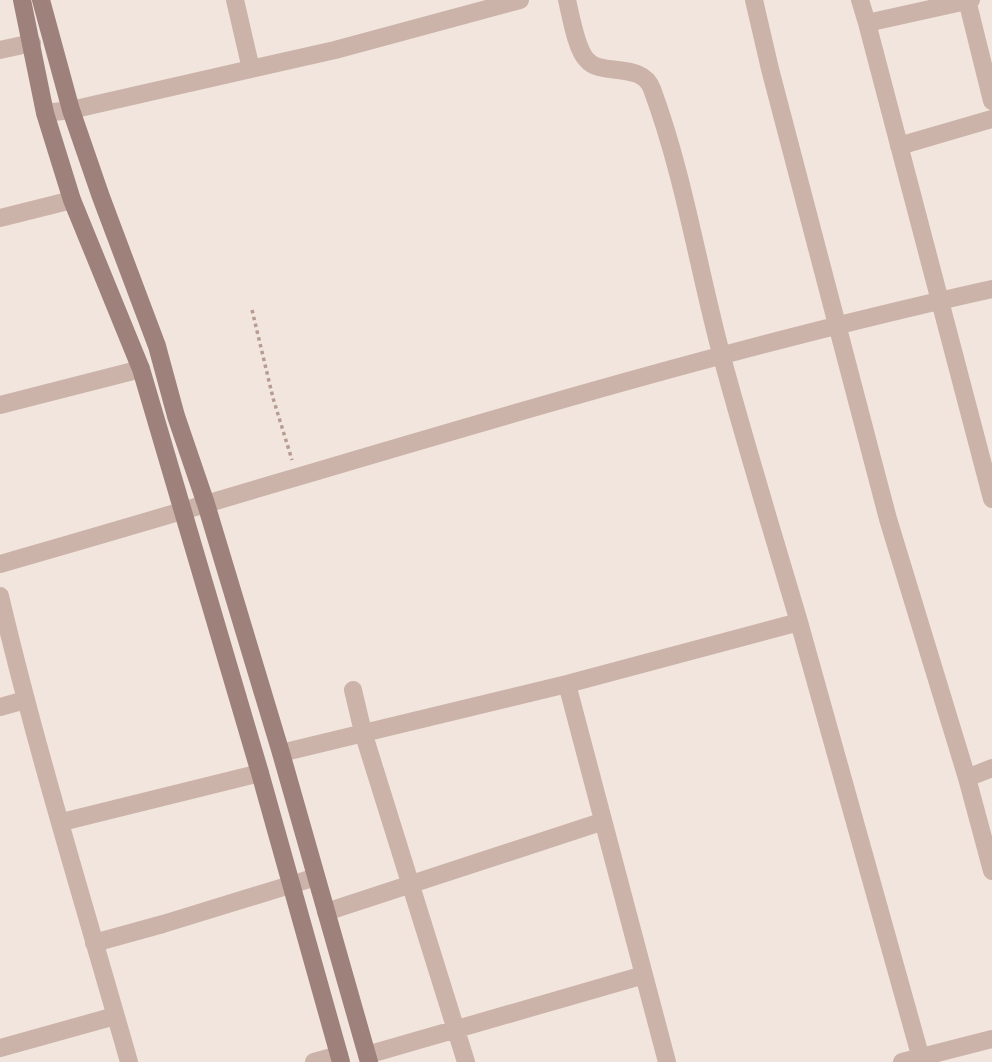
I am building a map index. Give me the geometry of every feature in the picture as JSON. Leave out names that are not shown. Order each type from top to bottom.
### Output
[{"type":"main road","points":[[22,0],[44,113],[72,200],[142,369],[340,1059]]},
{"type":"main road","points":[[41,0],[71,110],[157,346],[179,426],[206,504],[368,1058]]},
{"type":"street","points":[[235,0],[251,69]]},
{"type":"street","points":[[44,113],[71,110],[335,50],[520,0]]},
{"type":"street","points":[[567,0],[580,49],[586,60],[595,65],[639,75],[651,85],[678,175],[722,356],[921,1060]]},
{"type":"street","points":[[754,0],[836,327],[888,519],[967,778],[992,871]]},
{"type":"street","points":[[860,0],[991,487]]},
{"type":"street","points":[[867,23],[969,0],[992,101]]},
{"type":"street","points":[[0,50],[32,43]]},
{"type":"street","points":[[900,146],[992,119]]},
{"type":"street","points":[[0,218],[72,200]]},
{"type":"street","points":[[0,564],[296,476],[722,356],[992,289]]},
{"type":"street","points":[[0,405],[142,369]]},
{"type":"street","points":[[0,596],[25,700],[129,1062]]},
{"type":"street","points":[[281,753],[566,684],[799,622]]},
{"type":"street","points":[[566,684],[667,1062]]},
{"type":"street","points":[[353,690],[363,732],[466,1062]]},
{"type":"street","points":[[0,708],[25,700]]},
{"type":"street","points":[[967,778],[992,768]]},
{"type":"street","points":[[62,822],[260,773]]},
{"type":"street","points":[[326,912],[601,821]]},
{"type":"street","points":[[93,943],[316,877]]},
{"type":"street","points":[[368,1058],[456,1029],[644,975]]},
{"type":"street","points":[[18,1062],[6,1046],[116,1016]]},
{"type":"street","points":[[902,1062],[921,1060],[992,1039]]},
{"type":"street","points":[[314,1062],[340,1059]]},
{"type":"path","points":[[252,310],[273,398],[296,476]]}]
